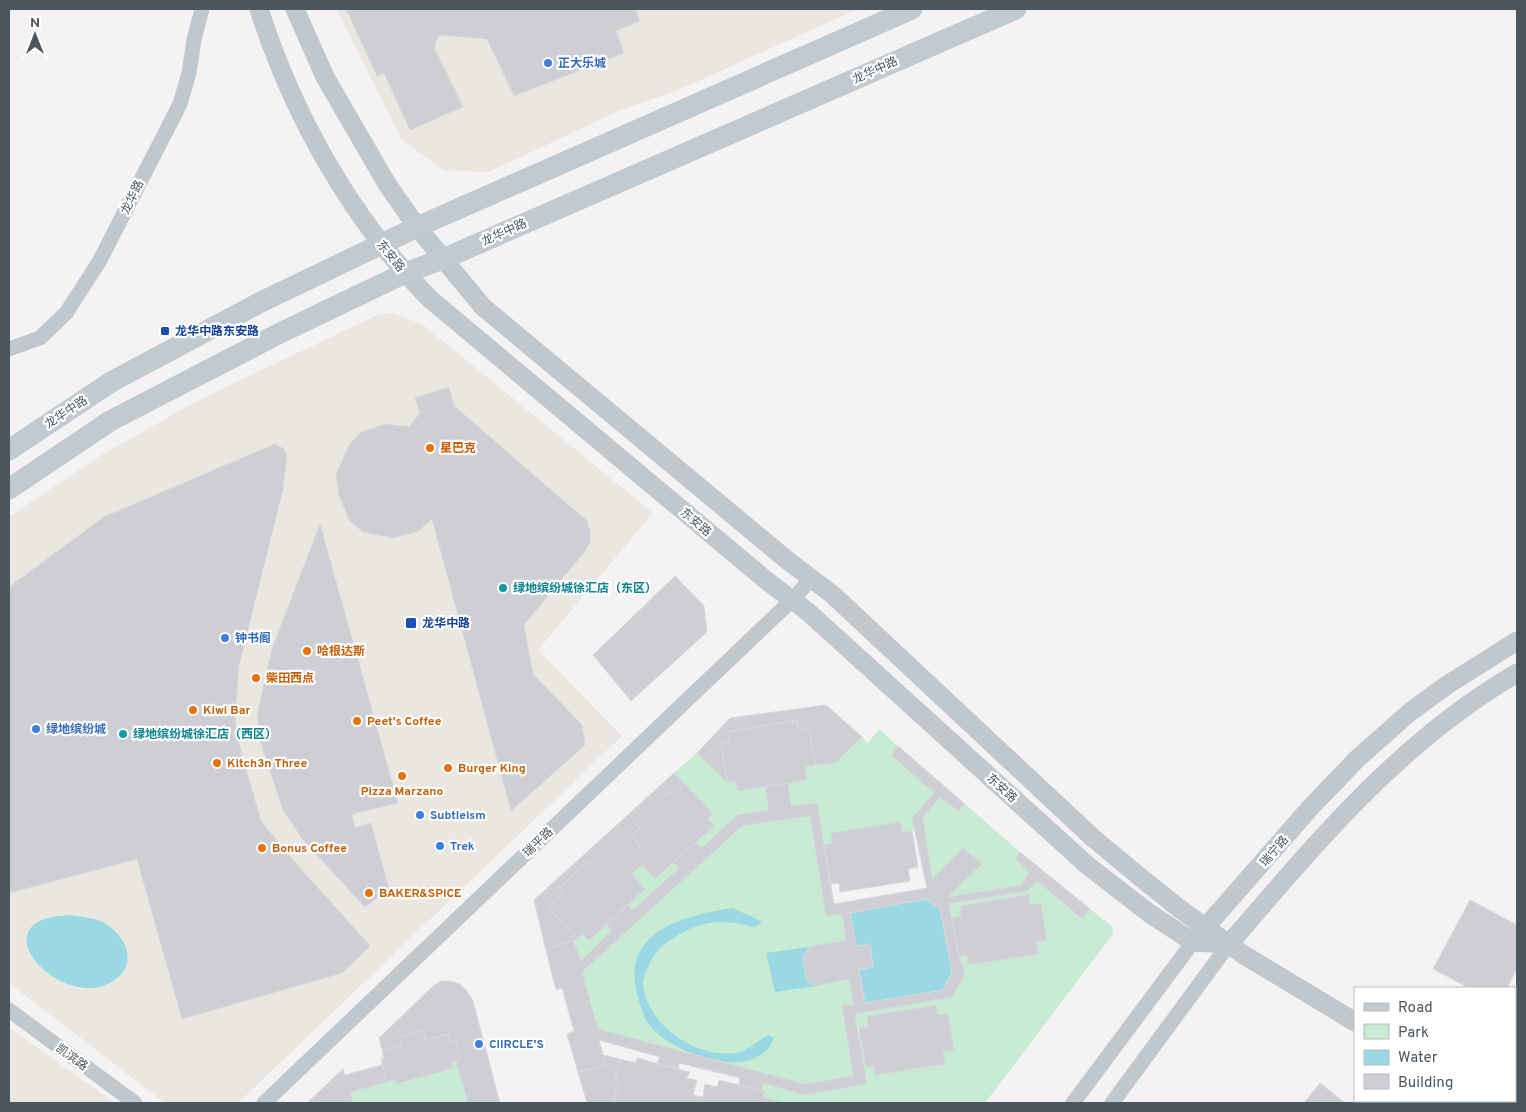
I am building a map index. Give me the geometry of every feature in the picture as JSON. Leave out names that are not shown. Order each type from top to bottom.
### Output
[{"type":"main road","name":"龙华中路","points":[[9,450],[111,382],[174,346],[261,302],[417,227],[912,9]]},
{"type":"main road","name":"龙华中路","points":[[9,489],[110,421],[278,334],[405,273],[444,259],[1016,9]]},
{"type":"street","name":"龙华路","points":[[9,349],[40,338],[66,313],[98,262],[180,104],[190,73],[194,40],[202,9]]},
{"type":"street","name":"东安路","points":[[259,9],[292,91],[321,150],[347,196],[381,245],[405,273],[455,320],[792,600],[1087,865],[1149,913],[1193,942]]},
{"type":"street","name":"东安路","points":[[295,9],[326,77],[354,130],[387,184],[417,227],[483,307],[832,595],[1094,838],[1180,909],[1270,973],[1354,1021]]},
{"type":"street","name":"瑞平路","points":[[264,1103],[792,600],[811,579]]},
{"type":"street","name":"瑞宁路","points":[[1072,1103],[1193,942],[1310,808],[1358,758],[1410,712],[1447,685],[1517,641]]},
{"type":"street","points":[[1112,1103],[1229,944],[1329,828],[1376,780],[1426,734],[1471,701],[1517,673]]},
{"type":"street","points":[[1193,942],[1229,944]]},
{"type":"street","name":"凯滨路","points":[[9,1010],[135,1103]]},
{"type":"shaded area","name":"正大乐城","points":[[336,9],[858,9],[676,91],[618,111],[489,172],[443,170],[401,139]]},
{"type":"shaded area","points":[[393,313],[422,324],[653,513],[538,650],[622,736],[238,1103],[165,1103],[9,983],[9,517],[105,453],[201,399],[377,315]]},
{"type":"shaded area","points":[[9,1027],[115,1103],[9,1103]]},
{"type":"green space","points":[[879,729],[898,746],[891,755],[934,793],[912,818],[915,830],[902,832],[900,822],[832,833],[833,843],[824,844],[817,803],[791,806],[788,783],[805,767],[835,763],[862,737],[868,743]]},
{"type":"green space","points":[[697,753],[728,783],[736,781],[737,791],[765,786],[769,810],[702,848],[695,843],[714,826],[708,819],[712,814],[674,773]]},
{"type":"green space","points":[[940,798],[959,811],[965,804],[1020,852],[1016,859],[1029,873],[1021,885],[947,897],[981,864],[963,848],[932,879],[923,817]]},
{"type":"green space","points":[[810,816],[826,916],[842,914],[846,940],[809,947],[803,959],[816,986],[849,979],[854,1005],[842,1005],[853,1076],[805,1084],[598,1029],[582,972],[742,826]]},
{"type":"green space","points":[[673,863],[680,867],[633,910],[628,905],[645,889],[632,874],[642,865],[655,879]]},
{"type":"green space","points":[[1037,881],[1081,919],[1090,909],[1112,926],[1113,934],[985,1103],[778,1103],[779,1101],[763,1097],[763,1083],[804,1095],[866,1084],[858,1035],[860,1032],[866,1067],[874,1066],[875,1075],[945,1064],[943,1052],[954,1050],[948,1014],[937,1015],[935,1005],[867,1016],[868,1027],[857,1028],[855,1014],[952,997],[965,974],[959,957],[967,955],[969,965],[1038,954],[1028,894],[960,906],[961,916],[952,917],[949,904],[1027,891]]},
{"type":"green space","points":[[607,925],[611,931],[581,961],[573,940],[582,934],[589,941]]},
{"type":"green space","points":[[456,1062],[468,1103],[353,1103],[350,1092],[396,1079],[398,1084],[452,1068],[451,1063]]},
{"type":"water","points":[[926,899],[940,909],[952,972],[943,990],[865,1003],[859,970],[873,967],[870,944],[856,946],[850,913]]},
{"type":"water","points":[[733,908],[762,922],[755,927],[722,922],[702,924],[683,932],[657,952],[644,976],[643,984],[646,999],[653,1013],[663,1025],[689,1044],[704,1050],[735,1053],[768,1035],[774,1038],[766,1051],[755,1058],[741,1062],[726,1062],[695,1055],[667,1041],[646,1020],[637,993],[635,972],[639,955],[648,941],[661,930],[696,916]]},
{"type":"water","points":[[71,915],[90,918],[108,925],[123,941],[128,958],[122,974],[114,981],[103,986],[87,988],[70,985],[54,977],[41,967],[31,955],[27,943],[28,931],[42,920]]},
{"type":"water","points":[[809,947],[803,959],[816,986],[775,992],[766,953]]},
{"type":"building","name":"正大乐城","points":[[346,9],[635,9],[640,21],[616,31],[624,53],[514,96],[487,39],[439,35],[434,48],[463,107],[410,130],[384,73],[377,76]]},
{"type":"building","name":"绿地缤纷城徐汇店（东区）","points":[[449,387],[454,406],[586,520],[590,530],[590,542],[585,551],[524,625],[533,674],[582,725],[585,745],[511,811],[432,519],[418,531],[394,538],[363,532],[350,521],[339,496],[336,475],[349,445],[360,433],[385,424],[409,427],[420,413],[415,398]]},
{"type":"building","name":"绿地缤纷城徐汇店（西区）","points":[[275,444],[284,449],[287,457],[283,489],[239,665],[235,720],[240,748],[261,821],[293,860],[370,946],[342,973],[182,1019],[137,859],[9,893],[9,587],[104,517]]},
{"type":"building","points":[[320,524],[398,803],[352,814],[355,828],[371,823],[389,889],[365,907],[303,840],[283,810],[261,743],[257,715],[272,649]]},
{"type":"building","points":[[675,576],[704,606],[707,632],[631,701],[593,655]]},
{"type":"building","points":[[826,705],[862,737],[835,763],[816,765],[809,729],[799,731],[797,720],[728,732],[730,742],[721,743],[728,783],[697,753],[730,718]]},
{"type":"building","points":[[797,720],[799,731],[809,729],[816,765],[805,767],[807,780],[737,791],[736,781],[728,783],[721,743],[730,742],[728,732]]},
{"type":"building","points":[[898,746],[965,804],[959,811],[940,798],[923,817],[932,879],[963,848],[982,864],[947,897],[1021,885],[1029,873],[1016,859],[1020,852],[1090,909],[1082,919],[1037,881],[1027,891],[949,904],[959,957],[965,974],[952,997],[855,1014],[867,1084],[804,1095],[763,1083],[762,1091],[739,1085],[740,1078],[679,1063],[678,1069],[657,1063],[660,1057],[599,1040],[606,1065],[578,1072],[567,1034],[574,1031],[562,988],[556,990],[546,950],[573,940],[581,961],[611,931],[607,925],[628,905],[633,910],[680,867],[673,863],[695,843],[702,848],[737,815],[769,810],[765,786],[788,783],[791,806],[817,803],[834,904],[927,888],[912,818],[934,793],[891,755]],"holes":[[[810,816],[826,916],[842,914],[846,940],[809,947],[803,959],[807,980],[816,986],[849,979],[854,1005],[842,1005],[853,1076],[805,1084],[598,1029],[582,972],[742,826]],[[926,899],[940,909],[952,972],[943,990],[865,1003],[859,970],[873,967],[870,944],[856,946],[850,913]]]},
{"type":"building","points":[[674,773],[685,784],[673,795],[670,792],[636,823],[640,828],[631,836],[640,846],[612,871],[601,860],[594,866],[589,861],[560,887],[564,892],[548,907],[578,939],[546,950],[534,900]]},
{"type":"building","points":[[685,784],[713,814],[708,819],[714,826],[655,879],[642,865],[632,874],[645,889],[589,941],[582,934],[578,939],[548,907],[564,892],[560,887],[589,861],[594,866],[601,860],[612,871],[640,846],[631,836],[640,828],[636,823],[670,792],[673,795]]},
{"type":"building","points":[[901,822],[902,832],[912,831],[918,867],[908,869],[910,881],[840,892],[839,883],[831,884],[824,844],[833,843],[831,833]]},
{"type":"building","points":[[1029,894],[1030,905],[1041,903],[1047,940],[1036,942],[1038,954],[968,965],[967,955],[959,957],[952,917],[961,916],[960,906]]},
{"type":"building","points":[[1470,900],[1517,925],[1517,968],[1508,987],[1467,987],[1433,969]]},
{"type":"building","points":[[441,981],[460,984],[473,1001],[500,1103],[468,1103],[456,1062],[461,1060],[455,1041],[450,1043],[448,1034],[426,1040],[423,1030],[399,1037],[401,1045],[382,1050],[379,1038],[433,986]]},
{"type":"building","points":[[936,1005],[937,1015],[948,1014],[954,1050],[943,1052],[945,1064],[875,1075],[874,1066],[866,1067],[859,1028],[868,1027],[867,1016]]},
{"type":"building","points":[[423,1030],[426,1040],[448,1034],[450,1043],[455,1041],[461,1060],[451,1063],[453,1068],[397,1084],[396,1079],[387,1082],[381,1059],[384,1058],[382,1050],[401,1045],[399,1037]]},
{"type":"building","points":[[604,1055],[620,1059],[615,1079],[619,1080],[613,1103],[587,1103],[578,1072],[606,1065]]},
{"type":"building","points":[[637,1058],[690,1072],[686,1078],[697,1080],[693,1095],[703,1097],[705,1084],[717,1087],[719,1080],[765,1091],[763,1097],[779,1101],[778,1103],[613,1103],[619,1080],[615,1079],[620,1059],[636,1063]]},
{"type":"building","points":[[382,1065],[387,1082],[350,1092],[353,1103],[307,1103],[343,1069],[345,1075]]},
{"type":"building","points":[[1320,1083],[1345,1103],[1304,1103]]},
{"type":"place","name":"正大乐城","points":[[548,63]]},
{"type":"place","name":"龙华中路东安路","points":[[165,331]]},
{"type":"place","name":"星巴克","points":[[430,448]]},
{"type":"place","name":"绿地缤纷城徐汇店（东区）","points":[[503,588]]},
{"type":"place","name":"龙华中路","points":[[411,623]]},
{"type":"place","name":"钟书阁","points":[[225,638]]},
{"type":"place","name":"哈根达斯","points":[[307,651]]},
{"type":"place","name":"柴田西点","points":[[256,678]]},
{"type":"place","name":"Kiwi Bar","points":[[193,710]]},
{"type":"place","name":"Peet's Coffee","points":[[357,721]]},
{"type":"place","name":"绿地缤纷城","points":[[36,729]]},
{"type":"place","name":"绿地缤纷城徐汇店（西区）","points":[[123,734]]},
{"type":"place","name":"Kitch3n Three","points":[[217,763]]},
{"type":"place","name":"Burger King","points":[[448,768]]},
{"type":"place","name":"Pizza Marzano","points":[[402,776]]},
{"type":"place","name":"Subtleism","points":[[420,815]]},
{"type":"place","name":"Trek","points":[[440,846]]},
{"type":"place","name":"Bonus Coffee","points":[[262,848]]},
{"type":"place","name":"BAKER&SPICE","points":[[369,893]]},
{"type":"place","name":"CIIRCLE'S","points":[[479,1044]]}]
